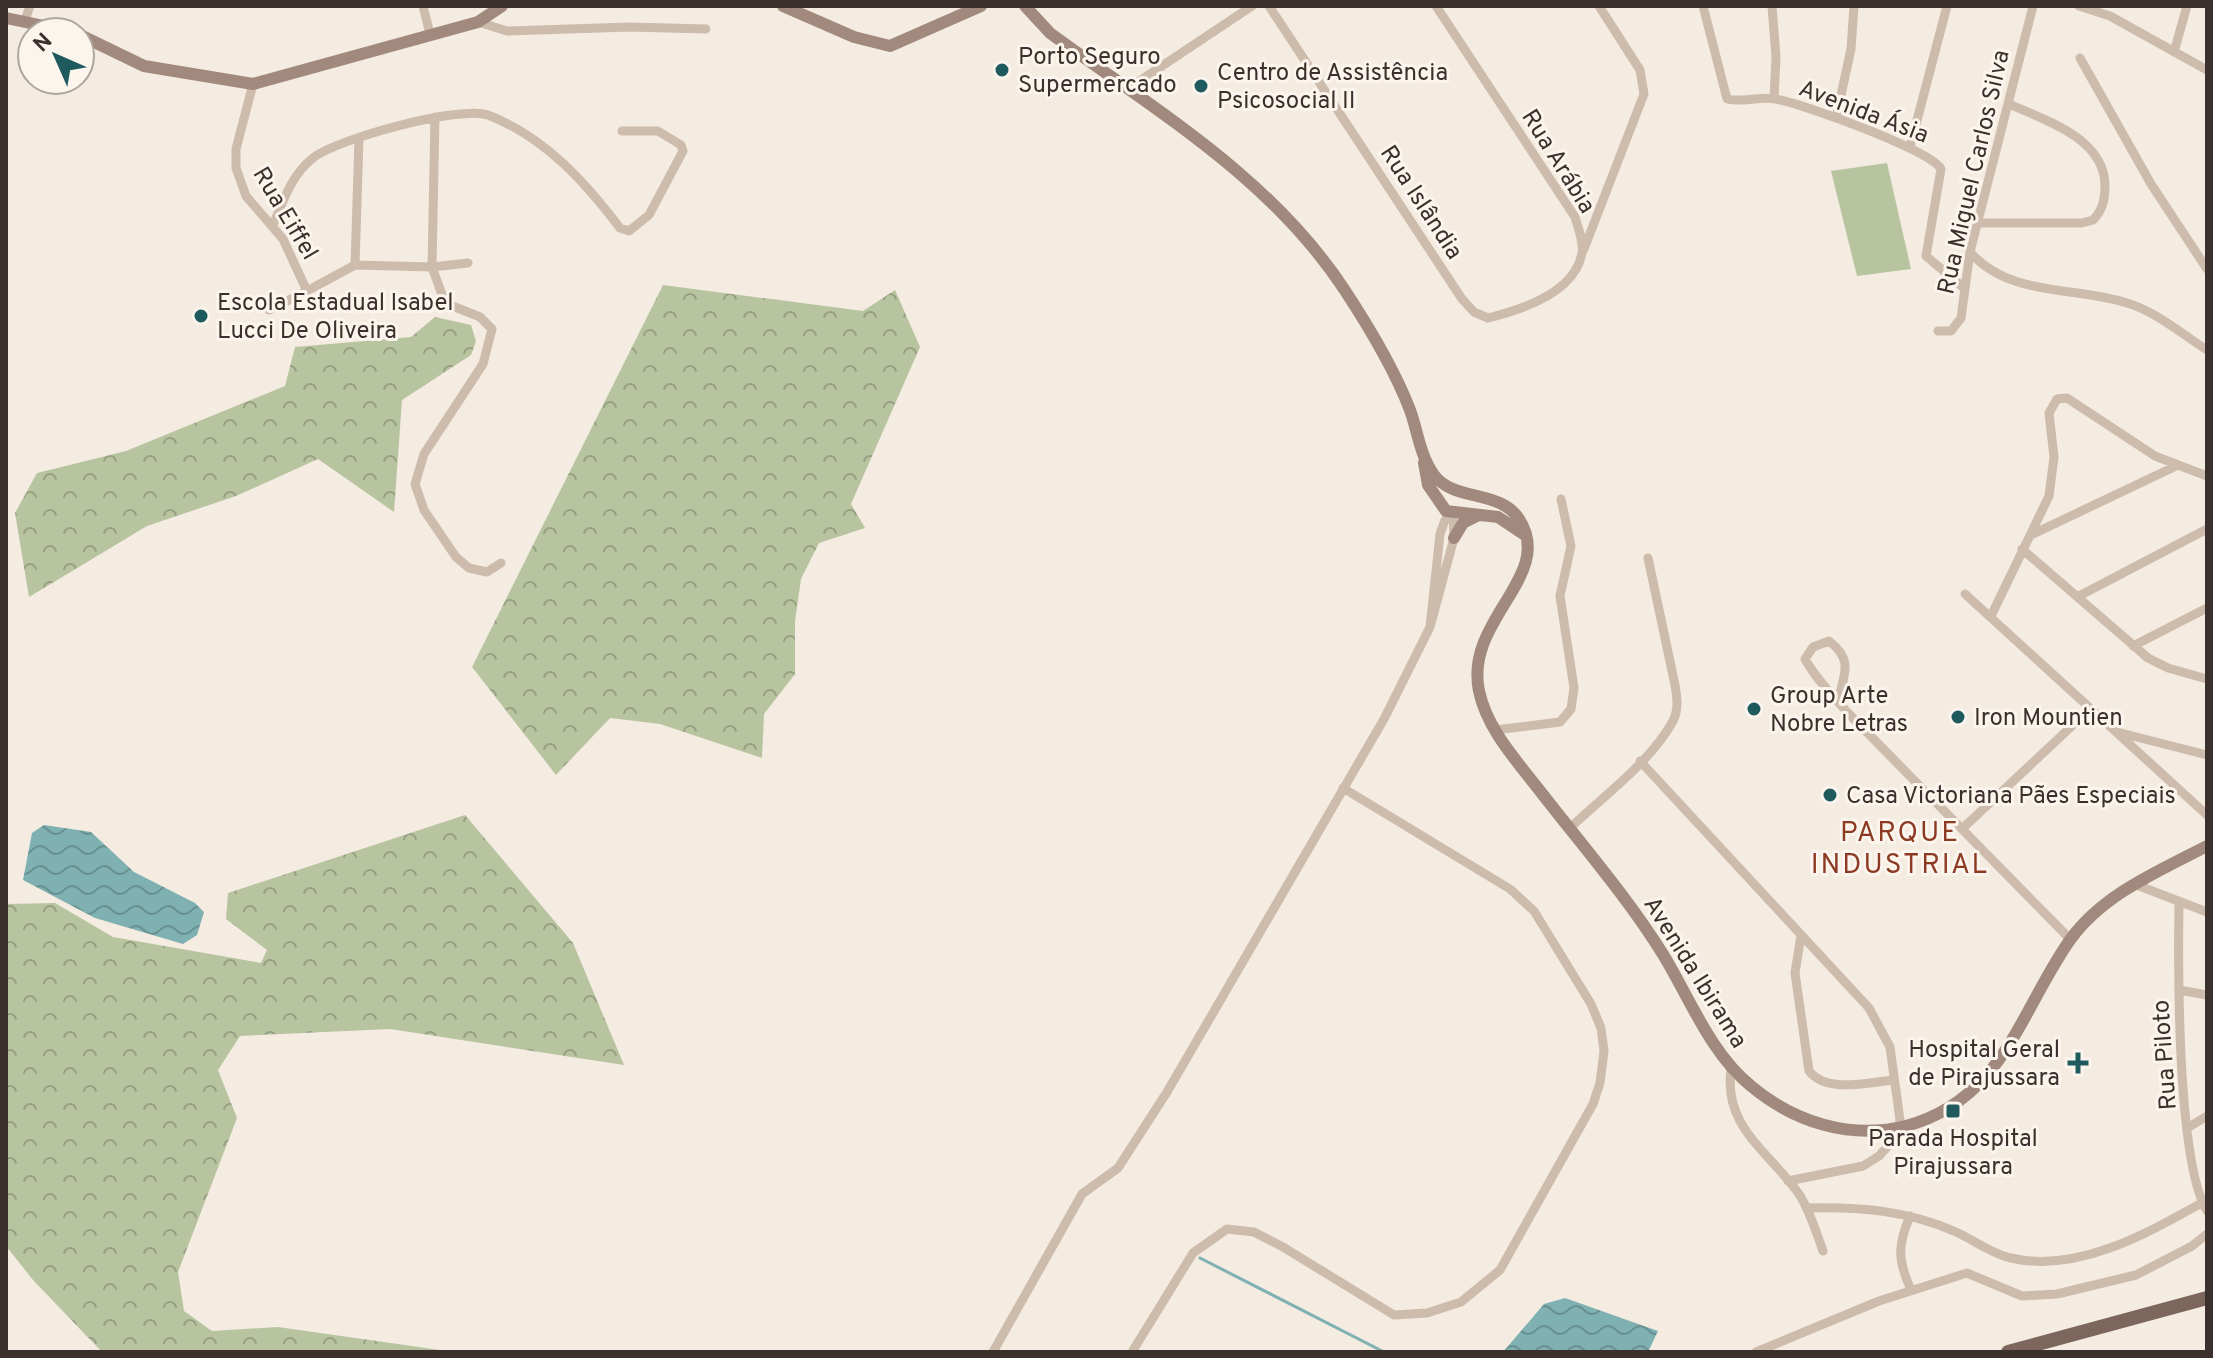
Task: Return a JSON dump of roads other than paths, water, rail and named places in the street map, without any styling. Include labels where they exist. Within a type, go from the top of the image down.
[{"type":"main road","points":[[96,43],[144,66],[253,84],[478,22],[502,6]]},
{"type":"main road","points":[[783,6],[814,12],[854,37],[890,46],[981,6]]},
{"type":"main road","points":[[1025,6],[1050,33],[1230,162],[1269,197],[1310,242],[1344,289],[1394,374],[1410,411],[1424,457],[1425,476],[1440,506],[1453,514],[1498,517],[1525,535]]},
{"type":"main road","points":[[1424,457],[1441,483],[1453,514]]},
{"type":"main road","points":[[1441,483],[1505,505],[1521,522],[1525,535]]},
{"type":"main road","points":[[1453,514],[1475,495]]},
{"type":"main road","points":[[1454,538],[1463,523],[1478,516]]},
{"type":"main road","name":"Avenida Ibirama","points":[[1525,535],[1527,565],[1489,625],[1480,649],[1479,690],[1495,730],[1660,949],[1731,1069],[1775,1104],[1806,1120],[1855,1130],[1900,1128],[1939,1113],[1987,1077],[2006,1054],[2070,939],[2107,902],[2134,884],[2207,846]]},
{"type":"main road","points":[[2008,1352],[2207,1298]]},
{"type":"street","points":[[423,6],[430,34]]},
{"type":"street","points":[[1129,88],[1252,6]]},
{"type":"street","name":"Rua Islândia","points":[[1269,6],[1462,299]]},
{"type":"street","name":"Rua Arábia","points":[[1436,6],[1575,217],[1582,252],[1564,282],[1534,303],[1488,318],[1474,312],[1462,299]]},
{"type":"street","points":[[1582,252],[1644,94],[1640,70],[1599,6]]},
{"type":"street","name":"Avenida Ásia","points":[[1703,6],[1725,97],[1730,101],[1774,99],[1836,118],[1910,147],[1937,162],[1941,169],[1926,256],[1964,288]]},
{"type":"street","points":[[1772,6],[1776,57],[1774,99]]},
{"type":"street","points":[[1836,118],[1851,49],[1854,6]]},
{"type":"street","points":[[1910,147],[1947,6]]},
{"type":"street","name":"Rua Miguel Carlos Silva","points":[[1938,331],[1951,331],[1957,326],[1970,252],[2033,6]]},
{"type":"street","points":[[2079,6],[2111,11],[2207,70]]},
{"type":"street","points":[[2174,52],[2187,6]]},
{"type":"street","points":[[478,22],[507,31],[706,29]]},
{"type":"street","points":[[2080,58],[2151,184],[2207,269]]},
{"type":"street","name":"Rua Eiffel","points":[[253,84],[236,149],[236,168],[246,196],[273,225],[290,251],[307,291],[355,265],[432,267],[468,263]]},
{"type":"street","points":[[1978,223],[2082,223],[2093,220],[2103,204],[2105,175],[2092,151],[2068,131],[2009,104]]},
{"type":"street","points":[[273,225],[287,193],[312,158],[359,139],[435,117],[476,112],[506,125],[568,166],[587,183],[620,228],[629,231],[638,227],[649,215],[683,151],[681,145],[658,131],[622,131]]},
{"type":"street","points":[[435,117],[432,267],[445,303],[480,317],[492,329],[483,364],[424,454],[415,484],[424,510],[456,557],[477,571],[487,572],[501,563]]},
{"type":"street","points":[[355,265],[359,139]]},
{"type":"street","points":[[1970,252],[1987,269],[2009,281],[2135,306],[2207,350]]},
{"type":"street","points":[[269,310],[307,291]]},
{"type":"street","points":[[1991,616],[2049,496],[2054,457],[2049,413],[2057,399],[2067,398],[2176,466],[2207,476]]},
{"type":"street","points":[[2030,535],[2176,466]]},
{"type":"street","points":[[1495,730],[1560,722],[1574,700],[1560,596],[1571,546],[1561,499]]},
{"type":"street","points":[[993,1352],[1082,1194],[1118,1168],[1167,1092],[1343,788],[1430,627],[1454,538],[1453,514]]},
{"type":"street","points":[[1430,627],[1440,534],[1445,520],[1453,514]]},
{"type":"street","points":[[2079,596],[2207,529]]},
{"type":"street","points":[[2022,549],[2133,646],[2168,668],[2207,679]]},
{"type":"street","points":[[1569,829],[1640,761],[1674,719],[1678,704],[1648,558]]},
{"type":"street","points":[[1965,594],[2207,815]]},
{"type":"street","points":[[2133,646],[2207,608]]},
{"type":"street","points":[[1838,702],[1845,660],[1843,652],[1829,641],[1813,647],[1805,659],[1838,702],[2070,939]]},
{"type":"street","points":[[1963,828],[2090,709]]},
{"type":"street","points":[[2117,732],[2207,755]]},
{"type":"street","points":[[1640,761],[1880,1024],[1890,1047],[1900,1128],[1893,1142],[1863,1166],[1788,1181]]},
{"type":"street","points":[[1132,1352],[1193,1253],[1227,1229],[1254,1232],[1394,1315],[1427,1313],[1461,1302],[1500,1270],[1593,1104],[1600,1083],[1604,1051],[1601,1028],[1591,1004],[1534,911],[1510,889],[1343,788]]},
{"type":"street","points":[[2134,884],[2179,904],[2207,912]]},
{"type":"street","name":"Rua Piloto","points":[[2179,904],[2179,990],[2189,1127],[2205,1205]]},
{"type":"street","points":[[1801,935],[1795,973],[1805,1062],[1809,1071],[1821,1082],[1832,1084],[1894,1080]]},
{"type":"street","points":[[2179,990],[2207,995]]},
{"type":"street","points":[[1731,1069],[1730,1091],[1739,1124],[1807,1208],[1823,1251]]},
{"type":"street","points":[[2189,1127],[2207,1116]]},
{"type":"street","points":[[1807,1208],[1885,1208],[1954,1231],[2008,1258],[2048,1260],[2101,1250],[2140,1236],[2205,1205]]},
{"type":"street","points":[[1910,1216],[1898,1250],[1899,1263],[1911,1290]]},
{"type":"street","points":[[1756,1352],[1911,1290],[1967,1273],[2022,1296],[2057,1294],[2136,1275],[2192,1246],[2207,1234]]},
{"type":"water","points":[[44,825],[91,832],[134,872],[195,903],[204,912],[197,935],[183,944],[95,918],[23,880],[32,833]]},
{"type":"water","points":[[1565,1298],[1658,1331],[1648,1352],[1503,1352],[1544,1304]]},
{"type":"waterway","points":[[1200,1258],[1384,1352]]},
{"type":"place","name":"Porto Seguro Supermercado","points":[[1002,70]]},
{"type":"place","name":"Centro de Assistência Psicosocial II","points":[[1201,86]]},
{"type":"place","name":"Escola Estadual Isabel Lucci De Oliveira","points":[[201,316]]},
{"type":"place","name":"Group Arte Nobre Letras","points":[[1754,709]]},
{"type":"place","name":"Iron Mountien","points":[[1958,717]]},
{"type":"place","name":"Casa Victoriana Pães Especiais","points":[[1830,795]]},
{"type":"place","name":"Hospital Geral de Pirajussara","points":[[2078,1063]]},
{"type":"place","name":"Parada Hospital Pirajussara","points":[[1953,1111]]},
{"type":"district","name":"PARQUE INDUSTRIAL","points":[[1900,847]]}]
